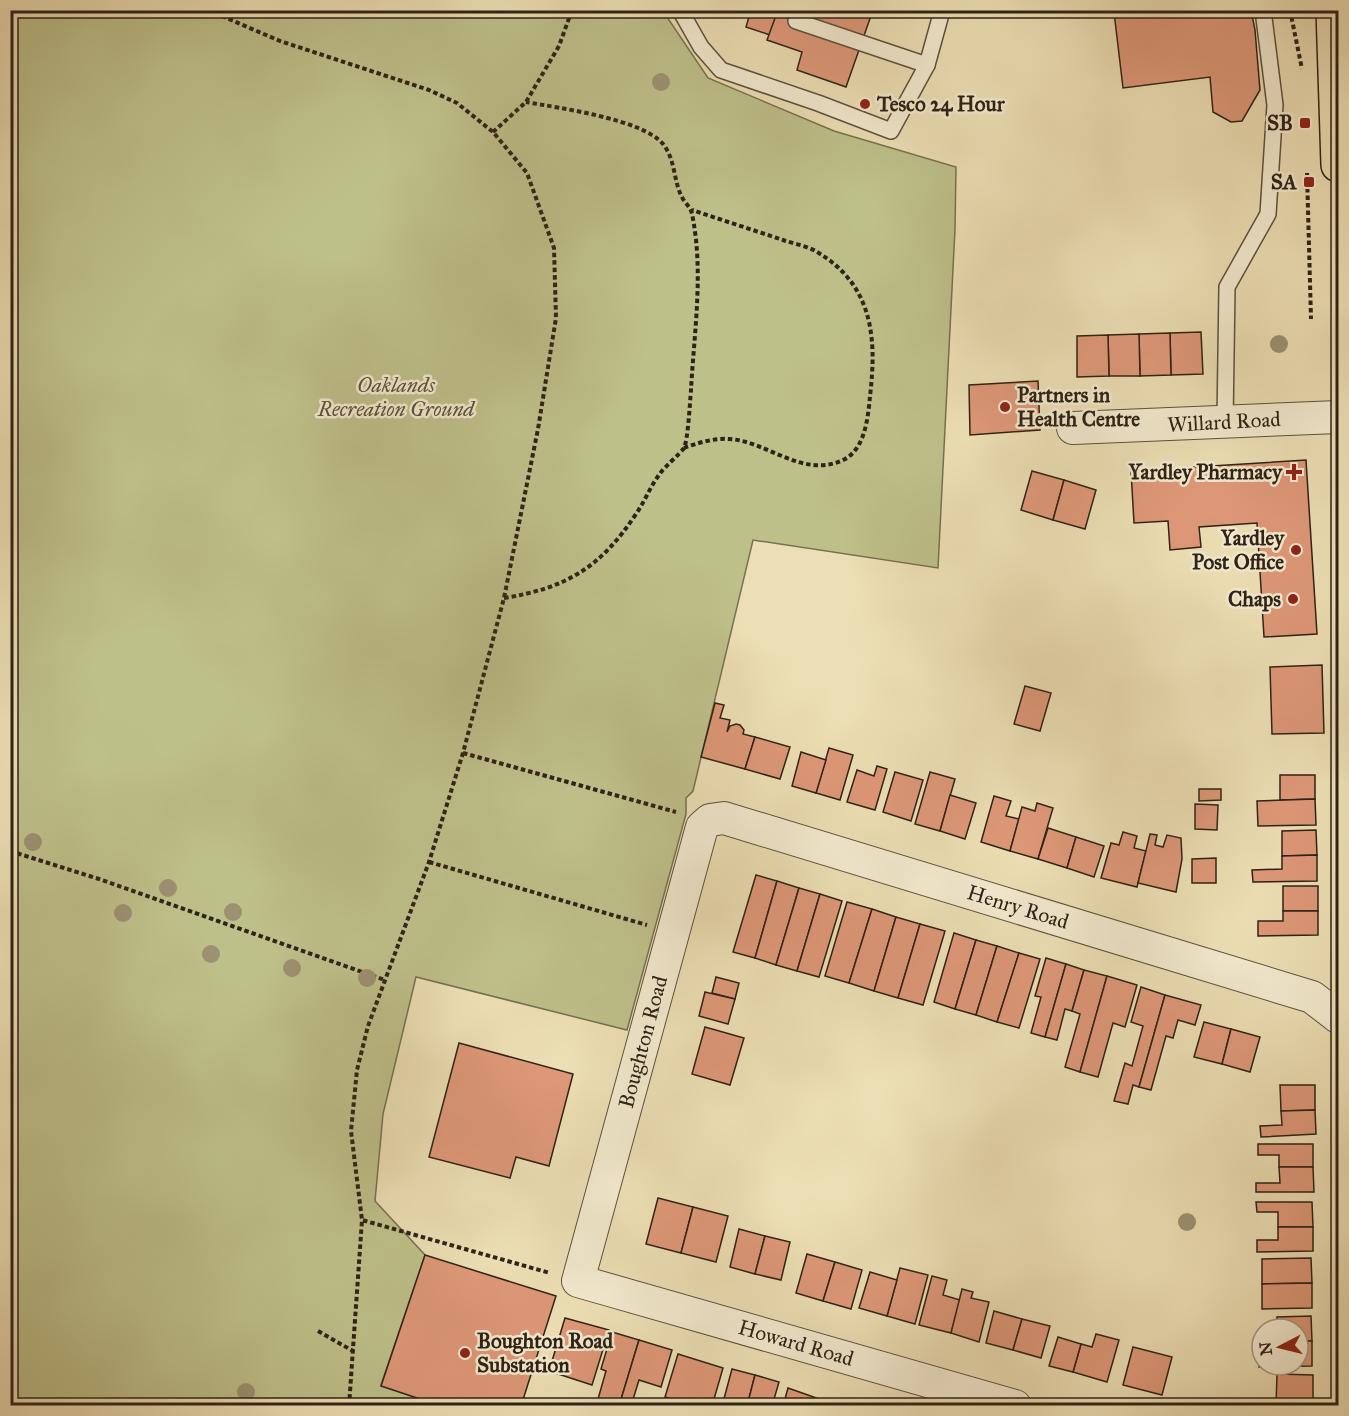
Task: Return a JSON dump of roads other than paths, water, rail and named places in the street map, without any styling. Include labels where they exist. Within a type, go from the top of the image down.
[{"type":"highway","points":[[1333,10],[1338,165]]},
{"type":"street","name":"Willard Road","points":[[1073,428],[1338,417]]},
{"type":"street","name":"Boughton Road","points":[[578,1281],[702,827],[717,819]]},
{"type":"street","name":"Henry Road","points":[[717,819],[1325,991],[1338,1017]]},
{"type":"street","name":"Howard Road","points":[[578,1281],[1015,1406]]},
{"type":"lane","points":[[680,10],[701,47],[721,70],[891,130],[927,65],[940,18],[940,10]]},
{"type":"lane","points":[[799,10],[796,21],[927,65]]},
{"type":"lane","points":[[1225,422],[1227,288],[1268,214],[1275,105],[1263,10]]},
{"type":"place","name":"Tesco 24 Hour","points":[[865,104]]},
{"type":"place","name":"SB","points":[[1305,123]]},
{"type":"place","name":"SA","points":[[1309,182]]},
{"type":"place","name":"Partners in Health Centre","points":[[1005,407]]},
{"type":"place","name":"Yardley Pharmacy","points":[[1294,472]]},
{"type":"place","name":"Yardley Post Office","points":[[1296,550]]},
{"type":"place","name":"Chaps","points":[[1293,599]]},
{"type":"place","name":"Boughton Road Substation","points":[[465,1353]]},
{"type":"park label","name":"Oaklands Recreation Ground","points":[[396,397]]}]
